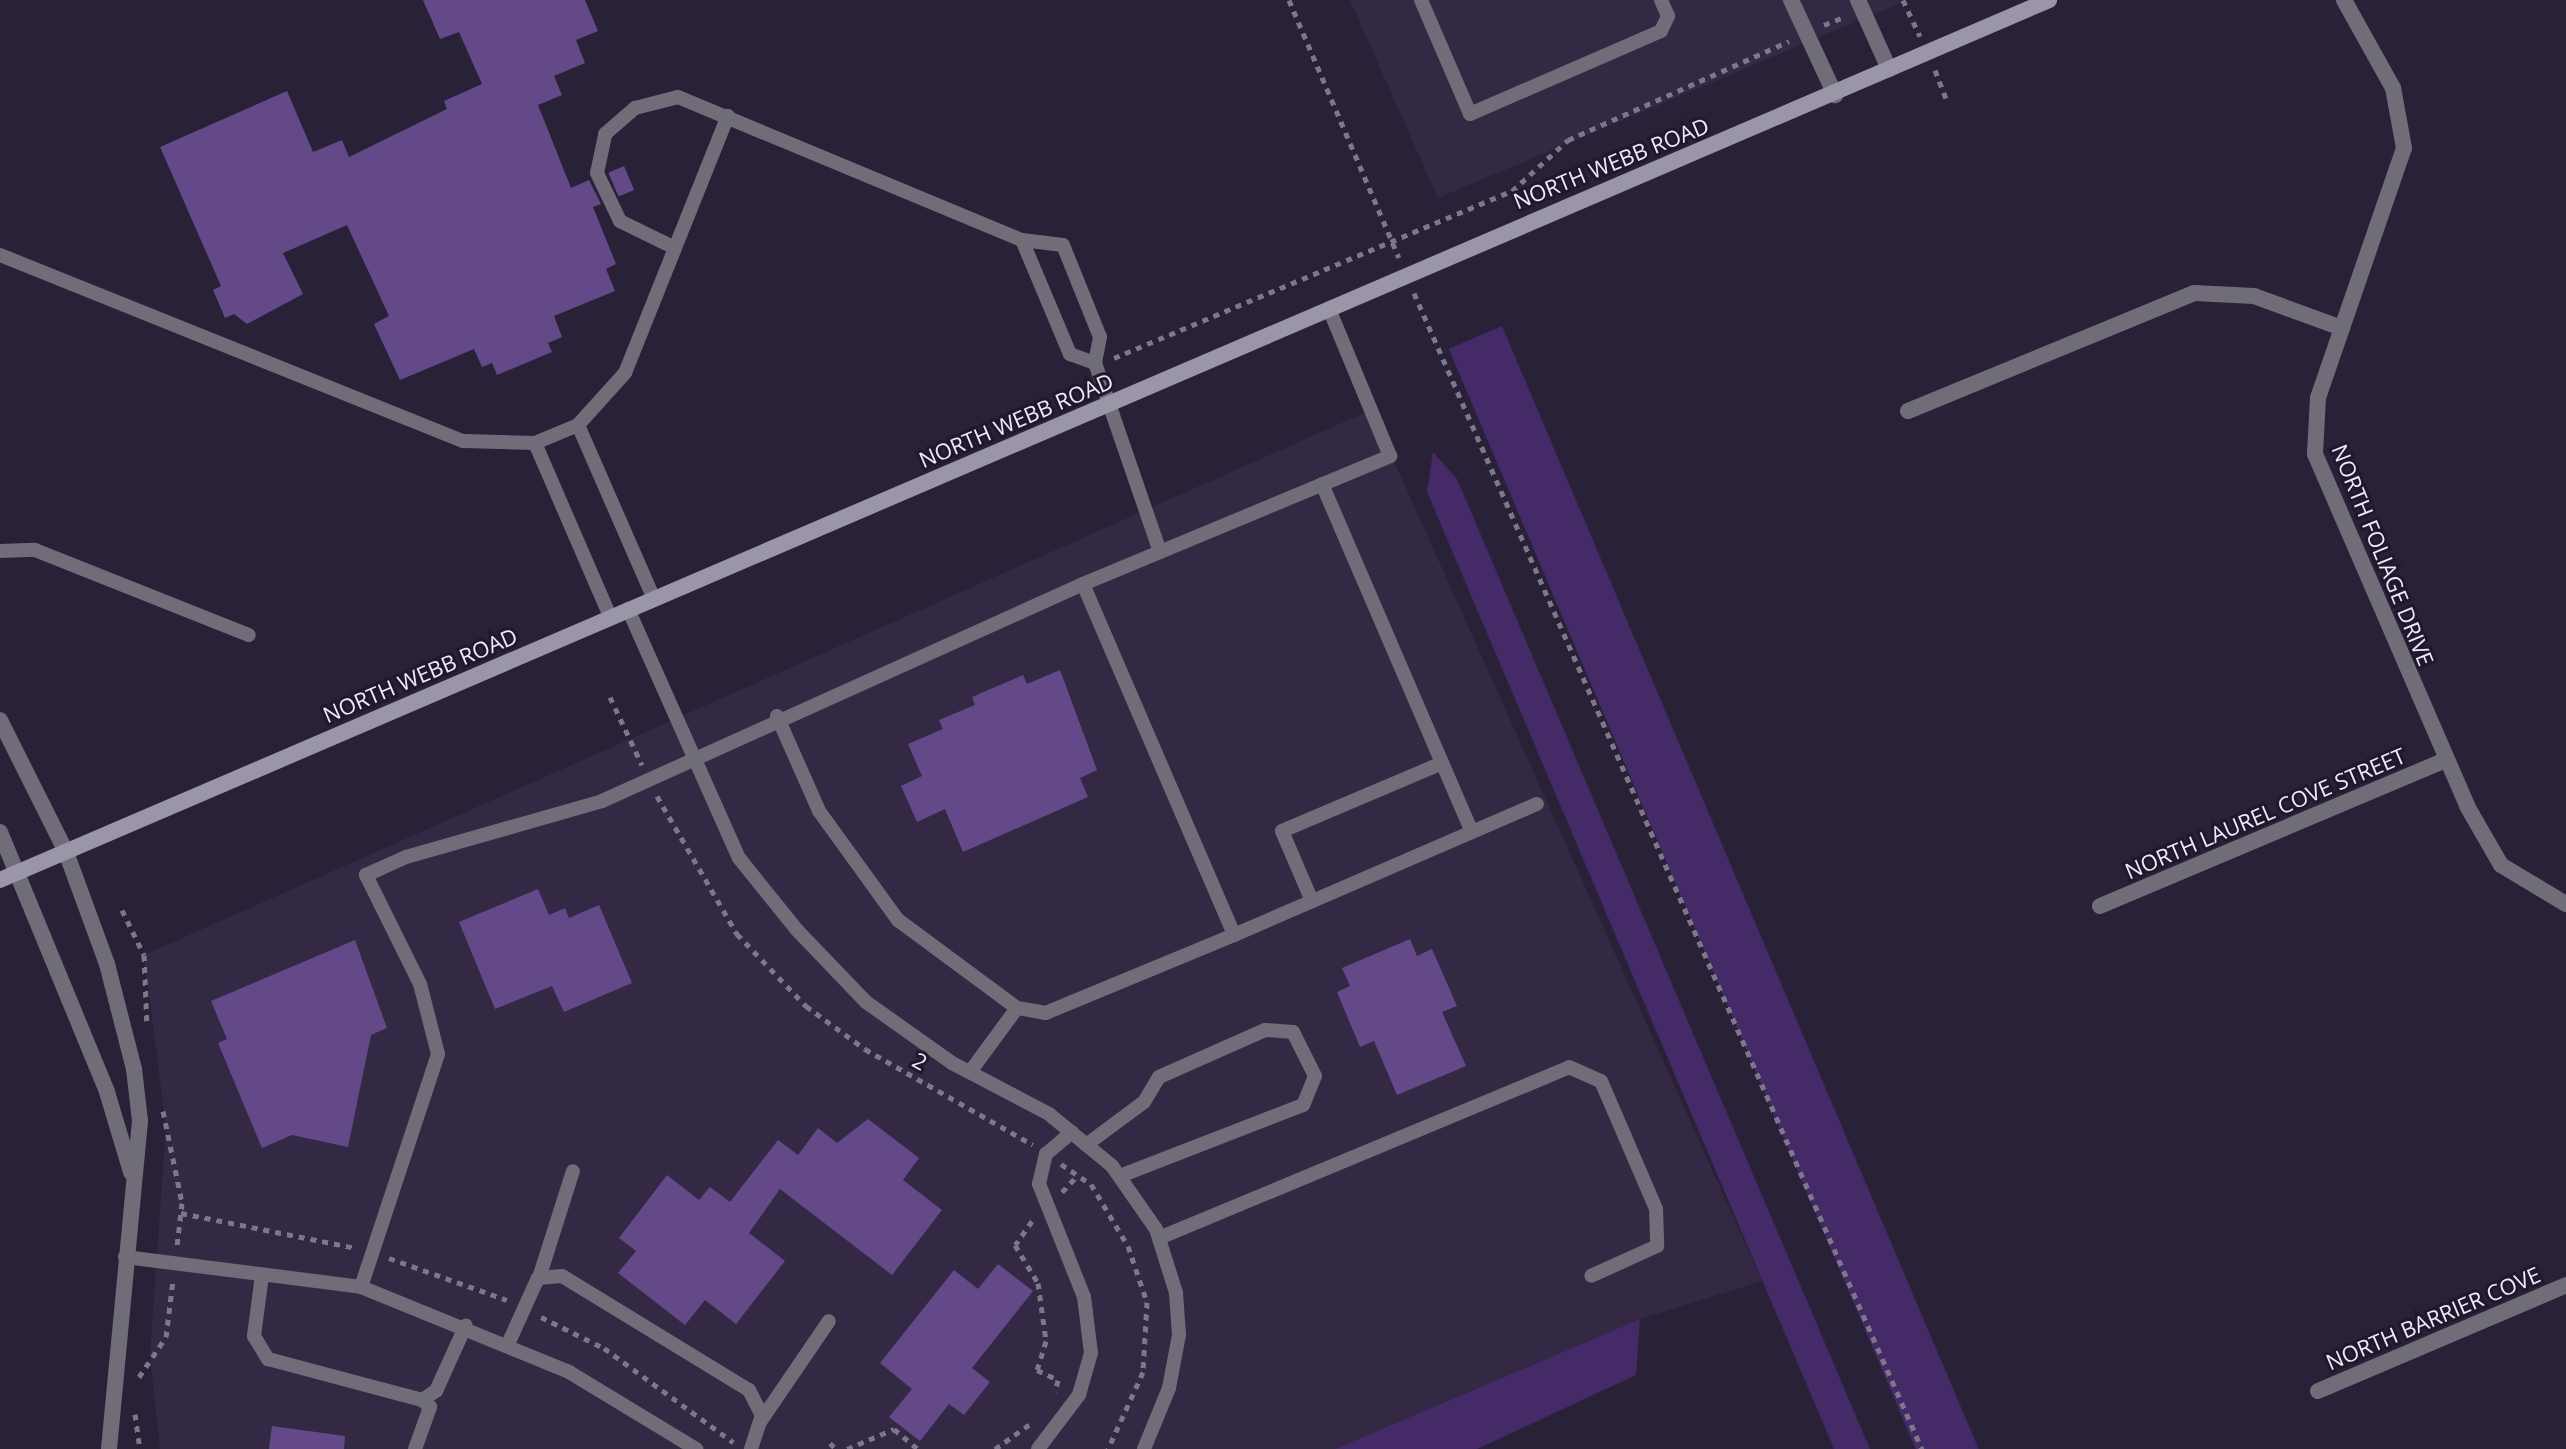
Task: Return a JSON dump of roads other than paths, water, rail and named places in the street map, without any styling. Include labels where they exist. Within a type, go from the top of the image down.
[{"type":"main road","name":"NORTH WEBB ROAD","points":[[0,880],[610,616],[1835,95],[2049,0]]},
{"type":"street","points":[[1791,0],[1835,95]]},
{"type":"street","name":"NORTH FOLIAGE DRIVE","points":[[2344,0],[2393,88],[2404,148],[2318,398],[2315,454],[2446,760],[2501,865],[2566,904]]},
{"type":"street","points":[[1860,4],[1889,69]]},
{"type":"street","points":[[1908,411],[2194,293],[2254,296],[2342,328]]},
{"type":"street","points":[[0,720],[66,852],[107,964],[134,1069],[140,1121],[109,1449]]},
{"type":"street","name":"NORTH LAUREL COVE STREET","points":[[2100,906],[2446,760]]},
{"type":"street","points":[[0,832],[107,1092],[134,1182]]},
{"type":"street","name":"NORTH BARRIER COVE","points":[[2318,1391],[2566,1285]]},
{"type":"lane","points":[[1421,0],[1470,114],[1661,31],[1668,16],[1661,0]]},
{"type":"lane","points":[[675,248],[620,221],[597,173],[605,134],[635,108],[678,97],[1022,240],[1063,245],[1100,337],[1096,366],[1111,402],[1121,454],[1160,552]]},
{"type":"lane","points":[[0,255],[463,441],[535,443],[578,425],[625,373],[728,116]]},
{"type":"lane","points":[[1022,240],[1070,354],[1096,366]]},
{"type":"lane","points":[[361,1287],[438,1054],[420,984],[366,875],[406,857],[602,801],[777,716],[1390,456],[1329,309]]},
{"type":"lane","points":[[578,425],[654,599]]},
{"type":"lane","points":[[535,443],[610,616]]},
{"type":"lane","points":[[1322,484],[1472,832]]},
{"type":"lane","points":[[0,551],[35,550],[249,635]]},
{"type":"lane","points":[[1083,584],[1234,935]]},
{"type":"lane","points":[[628,609],[739,858],[796,929],[866,1002],[970,1072],[1072,1132],[1120,1176],[1159,1238],[1176,1293],[1179,1335],[1169,1388],[1144,1449]]},
{"type":"lane","points":[[777,716],[819,811],[898,920],[1017,1008],[1046,1013],[1537,804]]},
{"type":"lane","points":[[1312,901],[1282,831],[1442,763]]},
{"type":"lane","points":[[970,1072],[1017,1008]]},
{"type":"lane","points":[[1086,1145],[1144,1102],[1159,1077],[1265,1030],[1293,1032],[1315,1076],[1303,1105],[1120,1176]]},
{"type":"lane","points":[[1159,1238],[1569,1067],[1601,1081],[1656,1209],[1657,1246],[1591,1276]]},
{"type":"lane","points":[[1038,1449],[1079,1395],[1091,1353],[1084,1297],[1047,1207],[1038,1171],[1046,1154],[1072,1132]]},
{"type":"lane","points":[[508,1344],[538,1278],[573,1171]]},
{"type":"lane","points":[[125,1257],[361,1287],[466,1325],[508,1344],[696,1449]]},
{"type":"lane","points":[[262,1275],[254,1336],[268,1359],[422,1400],[430,1407],[415,1449]]},
{"type":"lane","points":[[538,1278],[562,1276],[749,1390],[760,1404],[760,1422]]},
{"type":"lane","points":[[751,1449],[760,1422],[829,1321]]},
{"type":"lane","points":[[422,1400],[436,1391],[466,1325]]}]
